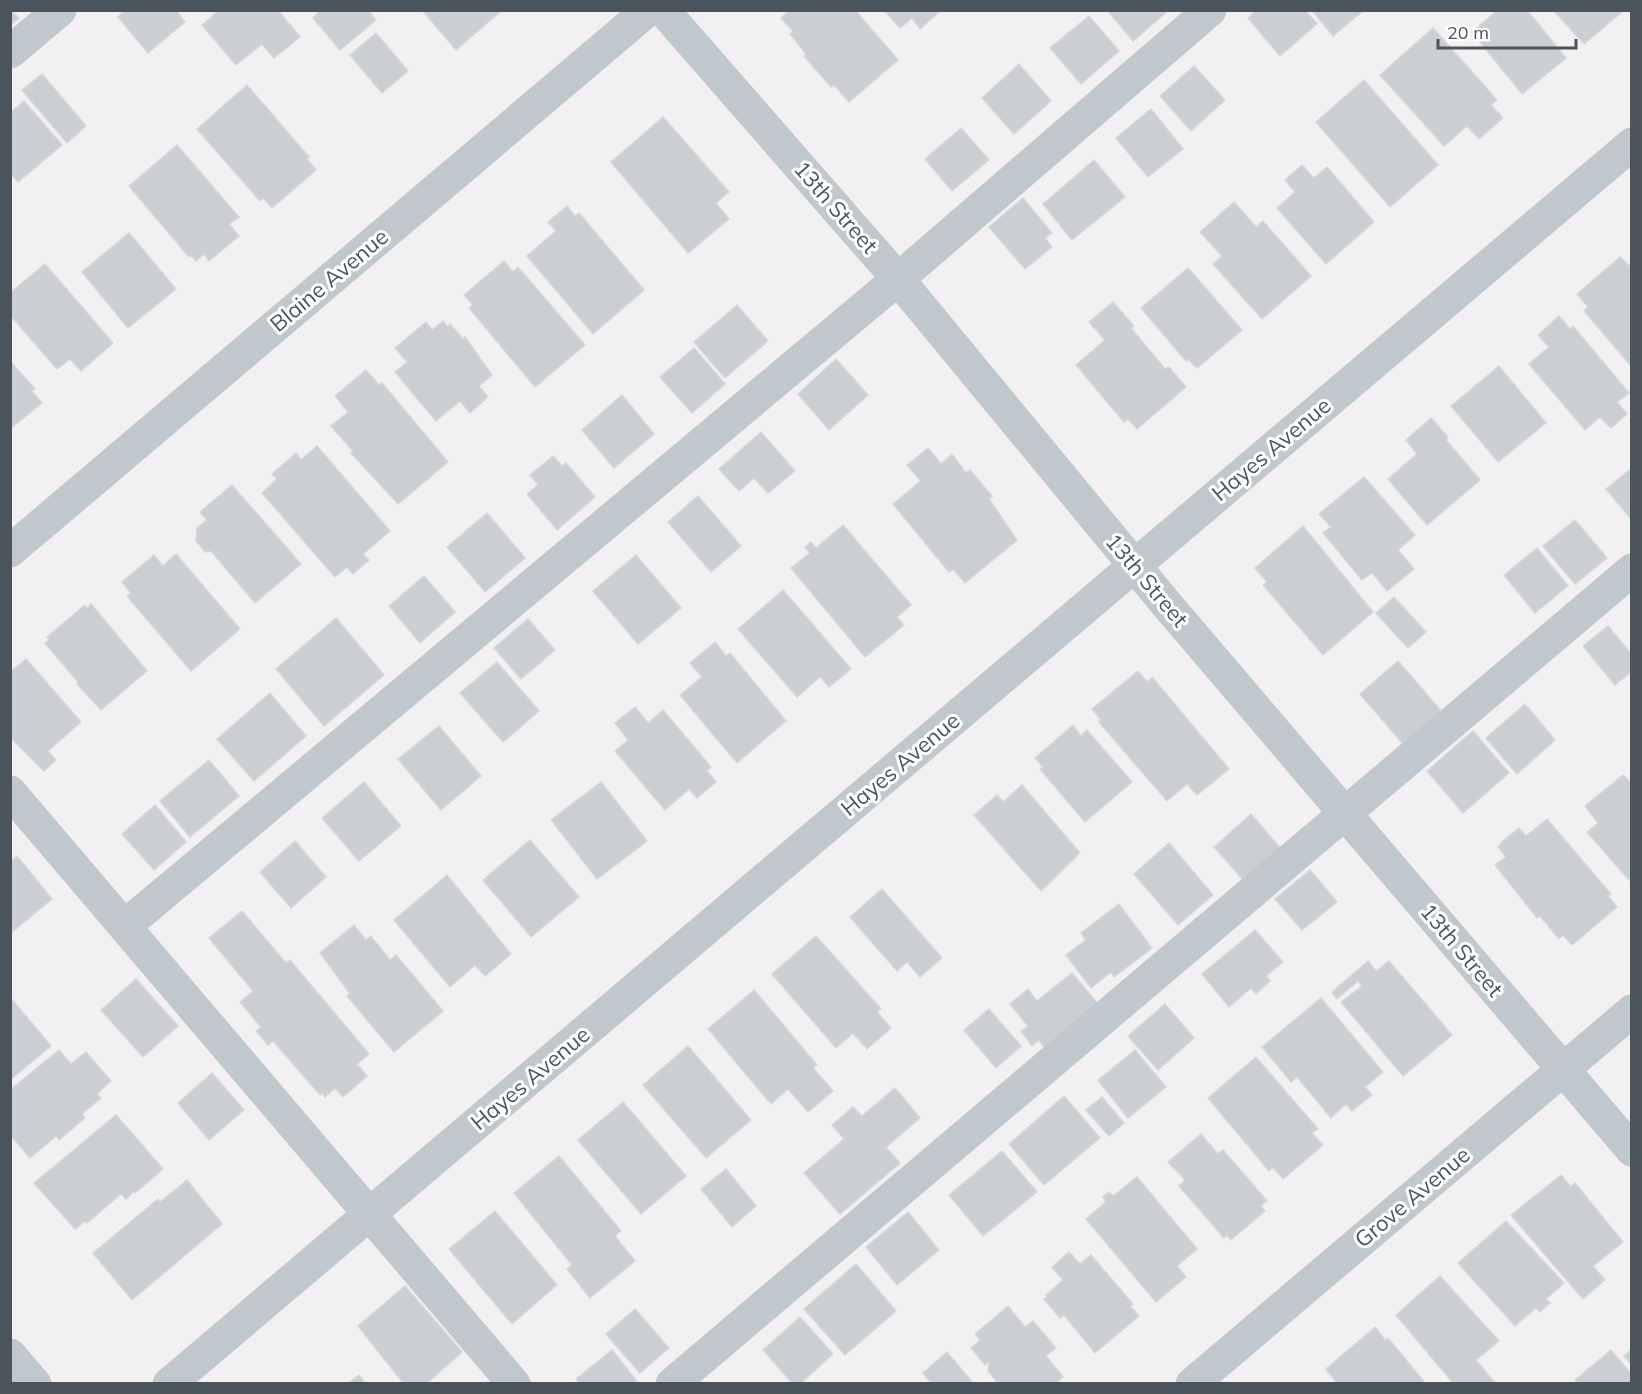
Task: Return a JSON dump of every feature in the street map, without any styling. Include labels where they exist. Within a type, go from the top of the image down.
[{"type":"street","points":[[10,52],[60,10]]},
{"type":"street","name":"Blaine Avenue","points":[[10,551],[648,10]]},
{"type":"street","name":"13th Street","points":[[663,10],[898,279],[1134,565],[1632,1150]]},
{"type":"street","points":[[126,925],[898,279],[1210,10]]},
{"type":"street","name":"Hayes Avenue","points":[[169,1383],[1632,144]]},
{"type":"street","points":[[672,1383],[1632,570]]},
{"type":"street","points":[[10,792],[126,925],[514,1383]]},
{"type":"street","name":"Grove Avenue","points":[[1192,1383],[1632,1011]]},
{"type":"street","points":[[10,1355],[35,1383]]},
{"type":"building","points":[[10,10],[19,18],[10,25]]},
{"type":"building","points":[[125,10],[176,10],[185,22],[148,53],[118,17]]},
{"type":"building","points":[[213,10],[278,10],[300,37],[274,58],[262,44],[236,65],[202,25],[216,13]]},
{"type":"building","points":[[321,10],[368,10],[376,20],[340,50],[313,18]]},
{"type":"building","points":[[422,10],[502,10],[456,50]]},
{"type":"building","points":[[790,10],[855,10],[898,60],[849,102],[834,85],[831,87],[804,56],[806,54],[790,34],[793,31],[781,18]]},
{"type":"building","points":[[884,10],[941,10],[920,29],[912,18],[900,28]]},
{"type":"building","points":[[1107,10],[1169,10],[1133,41]]},
{"type":"building","points":[[1257,10],[1305,10],[1317,24],[1280,56],[1248,18]]},
{"type":"building","points":[[1312,10],[1364,10],[1333,36]]},
{"type":"building","points":[[1498,10],[1527,10],[1566,58],[1522,94],[1472,32]]},
{"type":"building","points":[[1553,10],[1624,10],[1584,44]]},
{"type":"building","points":[[1089,16],[1119,51],[1081,84],[1050,48]]},
{"type":"building","points":[[1433,28],[1497,100],[1491,105],[1503,118],[1479,139],[1467,126],[1444,146],[1380,75]]},
{"type":"building","points":[[376,33],[408,71],[382,93],[350,55]]},
{"type":"building","points":[[1019,64],[1051,101],[1014,134],[982,98]]},
{"type":"building","points":[[1194,66],[1225,100],[1191,131],[1160,96]]},
{"type":"building","points":[[42,74],[86,126],[67,143],[22,90]]},
{"type":"building","points":[[1364,80],[1438,165],[1390,207],[1316,122]]},
{"type":"building","points":[[247,85],[309,157],[307,159],[316,170],[272,208],[263,198],[260,201],[197,129]]},
{"type":"building","points":[[24,101],[62,145],[18,182],[10,174],[10,113]]},
{"type":"building","points":[[1151,109],[1183,149],[1148,177],[1116,138]]},
{"type":"building","points":[[663,117],[729,192],[716,203],[729,219],[688,253],[611,162]]},
{"type":"building","points":[[961,128],[989,160],[952,191],[925,159]]},
{"type":"building","points":[[177,145],[239,217],[229,224],[239,236],[209,261],[204,254],[196,261],[191,255],[189,257],[129,186]]},
{"type":"building","points":[[1094,160],[1125,197],[1072,240],[1043,204]]},
{"type":"building","points":[[1302,165],[1314,178],[1327,167],[1374,222],[1326,264],[1277,208],[1295,192],[1285,180]]},
{"type":"building","points":[[1023,198],[1052,233],[1045,238],[1052,247],[1025,269],[989,227]]},
{"type":"building","points":[[1234,202],[1256,227],[1263,221],[1311,276],[1262,319],[1213,264],[1222,256],[1200,232]]},
{"type":"building","points":[[567,206],[575,216],[579,213],[644,290],[593,334],[527,256],[556,231],[548,222]]},
{"type":"building","points":[[129,233],[176,289],[128,328],[82,272]]},
{"type":"building","points":[[1620,257],[1632,268],[1632,367],[1584,311],[1588,307],[1577,294]]},
{"type":"building","points":[[504,261],[513,272],[518,267],[585,345],[535,387],[469,308],[473,305],[464,295]]},
{"type":"building","points":[[45,264],[113,343],[81,371],[70,359],[57,369],[10,315],[10,293]]},
{"type":"building","points":[[1188,268],[1242,330],[1197,368],[1188,359],[1186,361],[1141,308]]},
{"type":"building","points":[[1113,302],[1134,326],[1131,328],[1165,369],[1169,367],[1186,387],[1137,429],[1128,419],[1124,422],[1076,365],[1105,340],[1089,322]]},
{"type":"building","points":[[737,305],[768,341],[725,378],[694,342]]},
{"type":"building","points":[[1559,316],[1570,329],[1573,326],[1629,393],[1617,402],[1627,414],[1611,428],[1600,417],[1585,430],[1529,364],[1549,347],[1538,335]]},
{"type":"building","points":[[443,321],[448,327],[450,324],[463,339],[465,337],[492,375],[479,386],[488,397],[470,413],[460,401],[436,421],[395,372],[407,362],[395,348],[426,322],[432,330]]},
{"type":"building","points":[[694,348],[725,384],[692,413],[660,377]]},
{"type":"building","points":[[836,359],[868,395],[829,430],[798,394]]},
{"type":"building","points":[[10,361],[35,389],[32,391],[42,403],[10,429]]},
{"type":"building","points":[[1499,366],[1546,423],[1498,462],[1451,406]]},
{"type":"building","points":[[366,370],[379,385],[382,383],[448,462],[398,504],[351,453],[353,451],[331,426],[348,412],[335,396]]},
{"type":"building","points":[[622,395],[654,434],[614,468],[582,430]]},
{"type":"building","points":[[1431,418],[1448,437],[1446,440],[1480,480],[1427,525],[1388,479],[1417,454],[1406,440]]},
{"type":"building","points":[[761,432],[795,471],[768,493],[754,478],[739,491],[719,469]]},
{"type":"building","points":[[317,446],[390,531],[363,554],[369,560],[353,574],[347,567],[335,577],[262,493],[277,479],[272,474],[296,453],[301,460]]},
{"type":"building","points":[[928,448],[941,464],[952,454],[966,473],[970,470],[992,496],[989,499],[1017,540],[965,583],[953,569],[949,572],[893,504],[921,481],[907,465]]},
{"type":"building","points":[[553,456],[562,466],[566,463],[595,497],[557,530],[527,494],[538,485],[530,475]]},
{"type":"building","points":[[1632,468],[1632,520],[1606,489]]},
{"type":"building","points":[[1364,477],[1415,535],[1398,550],[1414,569],[1387,591],[1372,573],[1362,580],[1323,533],[1331,527],[1319,514]]},
{"type":"building","points":[[232,485],[301,564],[255,603],[211,551],[205,552],[196,541],[197,528],[207,520],[200,512]]},
{"type":"building","points":[[698,496],[741,546],[711,572],[668,522]]},
{"type":"building","points":[[487,513],[525,558],[485,592],[447,547]]},
{"type":"building","points":[[1575,520],[1607,558],[1575,584],[1543,546]]},
{"type":"building","points":[[843,525],[911,605],[897,617],[904,625],[865,657],[791,568],[810,553],[805,547],[811,542],[816,548]]},
{"type":"building","points":[[1303,526],[1373,612],[1323,655],[1263,585],[1267,582],[1255,568]]},
{"type":"building","points":[[1537,548],[1568,586],[1535,613],[1504,575]]},
{"type":"building","points":[[176,554],[240,629],[191,671],[127,596],[131,593],[122,582],[154,555],[163,566]]},
{"type":"building","points":[[636,555],[681,608],[638,644],[593,591]]},
{"type":"building","points":[[424,576],[455,612],[420,643],[389,606]]},
{"type":"building","points":[[783,590],[851,669],[829,687],[820,677],[797,697],[738,629]]},
{"type":"building","points":[[1394,597],[1426,632],[1408,648],[1376,613]]},
{"type":"building","points":[[91,604],[147,671],[101,710],[45,643],[49,639],[47,637],[85,605],[87,608]]},
{"type":"building","points":[[336,618],[384,675],[324,726],[276,669]]},
{"type":"building","points":[[528,619],[555,650],[521,679],[494,648]]},
{"type":"building","points":[[1608,626],[1632,655],[1632,671],[1615,685],[1583,646]]},
{"type":"building","points":[[715,642],[726,656],[730,653],[786,721],[737,763],[680,695],[702,677],[690,663]]},
{"type":"building","points":[[26,659],[81,722],[48,751],[56,760],[44,771],[10,737],[10,672]]},
{"type":"building","points":[[1398,661],[1442,712],[1404,745],[1360,694]]},
{"type":"building","points":[[497,662],[539,711],[503,742],[460,693]]},
{"type":"building","points":[[1138,671],[1147,682],[1152,677],[1229,769],[1197,795],[1187,784],[1167,801],[1099,722],[1101,720],[1092,709]]},
{"type":"building","points":[[270,693],[306,736],[254,781],[217,739]]},
{"type":"building","points":[[1525,704],[1555,740],[1517,774],[1486,738]]},
{"type":"building","points":[[635,707],[648,723],[663,710],[711,767],[707,771],[716,782],[697,798],[689,789],[665,810],[615,751],[628,740],[615,723]]},
{"type":"building","points":[[1073,725],[1081,736],[1087,730],[1132,782],[1085,822],[1040,769],[1043,767],[1035,758]]},
{"type":"building","points":[[439,726],[481,776],[441,810],[398,759]]},
{"type":"building","points":[[1473,731],[1509,773],[1463,813],[1427,771]]},
{"type":"building","points":[[209,760],[239,796],[190,837],[160,801]]},
{"type":"building","points":[[1623,775],[1632,784],[1632,878],[1629,880],[1587,832],[1598,823],[1585,806]]},
{"type":"building","points":[[364,782],[401,826],[359,861],[322,818]]},
{"type":"building","points":[[601,782],[647,841],[597,879],[551,820]]},
{"type":"building","points":[[1022,785],[1080,853],[1041,891],[974,815],[997,795],[1003,802]]},
{"type":"building","points":[[155,805],[186,842],[154,870],[122,834]]},
{"type":"building","points":[[1251,814],[1283,851],[1246,883],[1214,847]]},
{"type":"building","points":[[1547,819],[1611,894],[1608,896],[1617,907],[1572,945],[1563,935],[1559,939],[1540,916],[1537,918],[1495,865],[1506,857],[1498,847],[1503,841],[1519,828],[1526,836]]},
{"type":"building","points":[[530,840],[579,897],[531,937],[483,880]]},
{"type":"building","points":[[295,841],[326,877],[291,908],[260,872]]},
{"type":"building","points":[[1169,843],[1213,895],[1178,925],[1134,874]]},
{"type":"building","points":[[17,856],[52,899],[12,932],[10,862]]},
{"type":"building","points":[[1310,870],[1337,902],[1302,930],[1275,899]]},
{"type":"building","points":[[447,875],[511,954],[485,976],[475,965],[450,987],[394,920]]},
{"type":"building","points":[[882,889],[942,958],[920,977],[907,962],[897,971],[850,917]]},
{"type":"building","points":[[1119,904],[1152,948],[1114,977],[1111,972],[1091,988],[1066,955],[1086,940],[1081,933]]},
{"type":"building","points":[[242,911],[286,963],[290,960],[369,1054],[357,1064],[367,1076],[343,1097],[335,1088],[325,1097],[322,1093],[320,1095],[273,1041],[268,1045],[256,1031],[261,1027],[240,1002],[253,991],[209,938]]},
{"type":"building","points":[[354,925],[366,940],[371,936],[390,960],[396,955],[443,1011],[394,1052],[347,996],[350,994],[320,953]]},
{"type":"building","points":[[1255,930],[1283,962],[1266,976],[1270,981],[1256,994],[1251,988],[1229,1007],[1202,974]]},
{"type":"building","points":[[816,936],[881,1009],[877,1012],[891,1028],[867,1049],[853,1033],[836,1048],[772,974]]},
{"type":"building","points":[[1368,961],[1376,971],[1389,961],[1452,1035],[1403,1076],[1341,1002],[1362,986],[1358,981],[1337,999],[1332,992]]},
{"type":"building","points":[[1072,973],[1098,1004],[1044,1047],[1039,1040],[1032,1046],[1021,1031],[1028,1026],[1010,1004],[1028,989],[1037,1001]]},
{"type":"building","points":[[136,979],[178,1026],[143,1057],[101,1010]]},
{"type":"building","points":[[754,990],[817,1065],[813,1068],[833,1091],[808,1112],[788,1089],[771,1104],[708,1029]]},
{"type":"building","points":[[10,997],[51,1046],[10,1080]]},
{"type":"building","points":[[1321,998],[1383,1072],[1365,1087],[1372,1095],[1352,1111],[1346,1104],[1331,1118],[1297,1077],[1291,1082],[1262,1047]]},
{"type":"building","points":[[1165,1004],[1194,1038],[1158,1070],[1128,1036]]},
{"type":"building","points":[[989,1009],[1021,1046],[996,1068],[964,1030]]},
{"type":"building","points":[[688,1046],[751,1120],[706,1158],[643,1085]]},
{"type":"building","points":[[59,1050],[71,1064],[86,1052],[111,1081],[97,1094],[101,1098],[82,1114],[85,1118],[59,1140],[56,1136],[30,1158],[13,1138],[10,1140],[10,1090]]},
{"type":"building","points":[[1135,1050],[1166,1087],[1128,1118],[1098,1080]]},
{"type":"building","points":[[1256,1057],[1318,1129],[1312,1133],[1323,1145],[1283,1179],[1273,1167],[1269,1171],[1208,1098]]},
{"type":"building","points":[[212,1073],[244,1110],[209,1140],[178,1103]]},
{"type":"building","points":[[895,1088],[920,1118],[886,1147],[900,1163],[840,1214],[804,1173],[844,1139],[832,1125],[853,1107],[862,1116]]},
{"type":"building","points":[[1064,1096],[1100,1138],[1044,1185],[1009,1144]]},
{"type":"building","points":[[1102,1097],[1124,1123],[1109,1136],[1086,1110]]},
{"type":"building","points":[[623,1102],[686,1176],[641,1214],[578,1140]]},
{"type":"building","points":[[116,1115],[163,1169],[135,1193],[134,1191],[126,1199],[121,1194],[87,1223],[85,1221],[75,1229],[34,1183]]},
{"type":"building","points":[[1201,1134],[1218,1154],[1223,1150],[1267,1201],[1261,1206],[1265,1211],[1231,1240],[1227,1235],[1224,1238],[1179,1186],[1185,1180],[1168,1162]]},
{"type":"building","points":[[1002,1151],[1037,1192],[983,1236],[949,1195]]},
{"type":"building","points":[[559,1156],[621,1231],[615,1236],[635,1261],[590,1298],[567,1269],[572,1265],[514,1193]]},
{"type":"building","points":[[726,1169],[756,1206],[732,1227],[701,1189]]},
{"type":"building","points":[[1561,1175],[1571,1187],[1575,1183],[1623,1242],[1593,1266],[1605,1280],[1583,1299],[1511,1215]]},
{"type":"building","points":[[1137,1177],[1197,1249],[1177,1266],[1186,1277],[1156,1302],[1086,1219],[1106,1202],[1103,1197],[1109,1192],[1113,1196]]},
{"type":"building","points":[[187,1180],[222,1224],[132,1300],[93,1253],[158,1199],[160,1202]]},
{"type":"building","points":[[495,1211],[557,1285],[512,1324],[449,1249]]},
{"type":"building","points":[[908,1212],[939,1250],[897,1285],[866,1247]]},
{"type":"building","points":[[1506,1221],[1564,1283],[1546,1299],[1550,1303],[1540,1312],[1536,1308],[1515,1326],[1458,1263]]},
{"type":"building","points":[[1069,1252],[1080,1264],[1091,1255],[1133,1304],[1130,1306],[1139,1316],[1095,1353],[1064,1315],[1060,1318],[1044,1299],[1063,1280],[1052,1267]]},
{"type":"building","points":[[856,1264],[896,1311],[845,1355],[804,1309]]},
{"type":"building","points":[[1440,1276],[1499,1341],[1476,1360],[1496,1384],[1454,1384],[1396,1315]]},
{"type":"building","points":[[405,1286],[462,1352],[426,1384],[404,1384],[358,1326]]},
{"type":"building","points":[[1008,1306],[1025,1327],[1033,1321],[1056,1348],[1046,1356],[1063,1377],[1055,1384],[1007,1384],[996,1381],[988,1371],[989,1362],[985,1365],[971,1348],[980,1340],[975,1334]]},
{"type":"building","points":[[635,1309],[669,1348],[640,1373],[606,1334]]},
{"type":"building","points":[[800,1317],[833,1354],[800,1384],[793,1384],[763,1350]]},
{"type":"building","points":[[1375,1327],[1385,1340],[1388,1338],[1426,1384],[1338,1384],[1326,1369]]},
{"type":"building","points":[[1632,1349],[1632,1365],[1624,1356]]},
{"type":"building","points":[[612,1350],[639,1384],[580,1384],[576,1379]]},
{"type":"building","points":[[1611,1350],[1632,1375],[1632,1384],[1578,1384],[1575,1380]]},
{"type":"building","points":[[947,1352],[974,1384],[932,1384],[923,1373]]},
{"type":"building","points":[[359,1375],[366,1384],[348,1384]]}]
